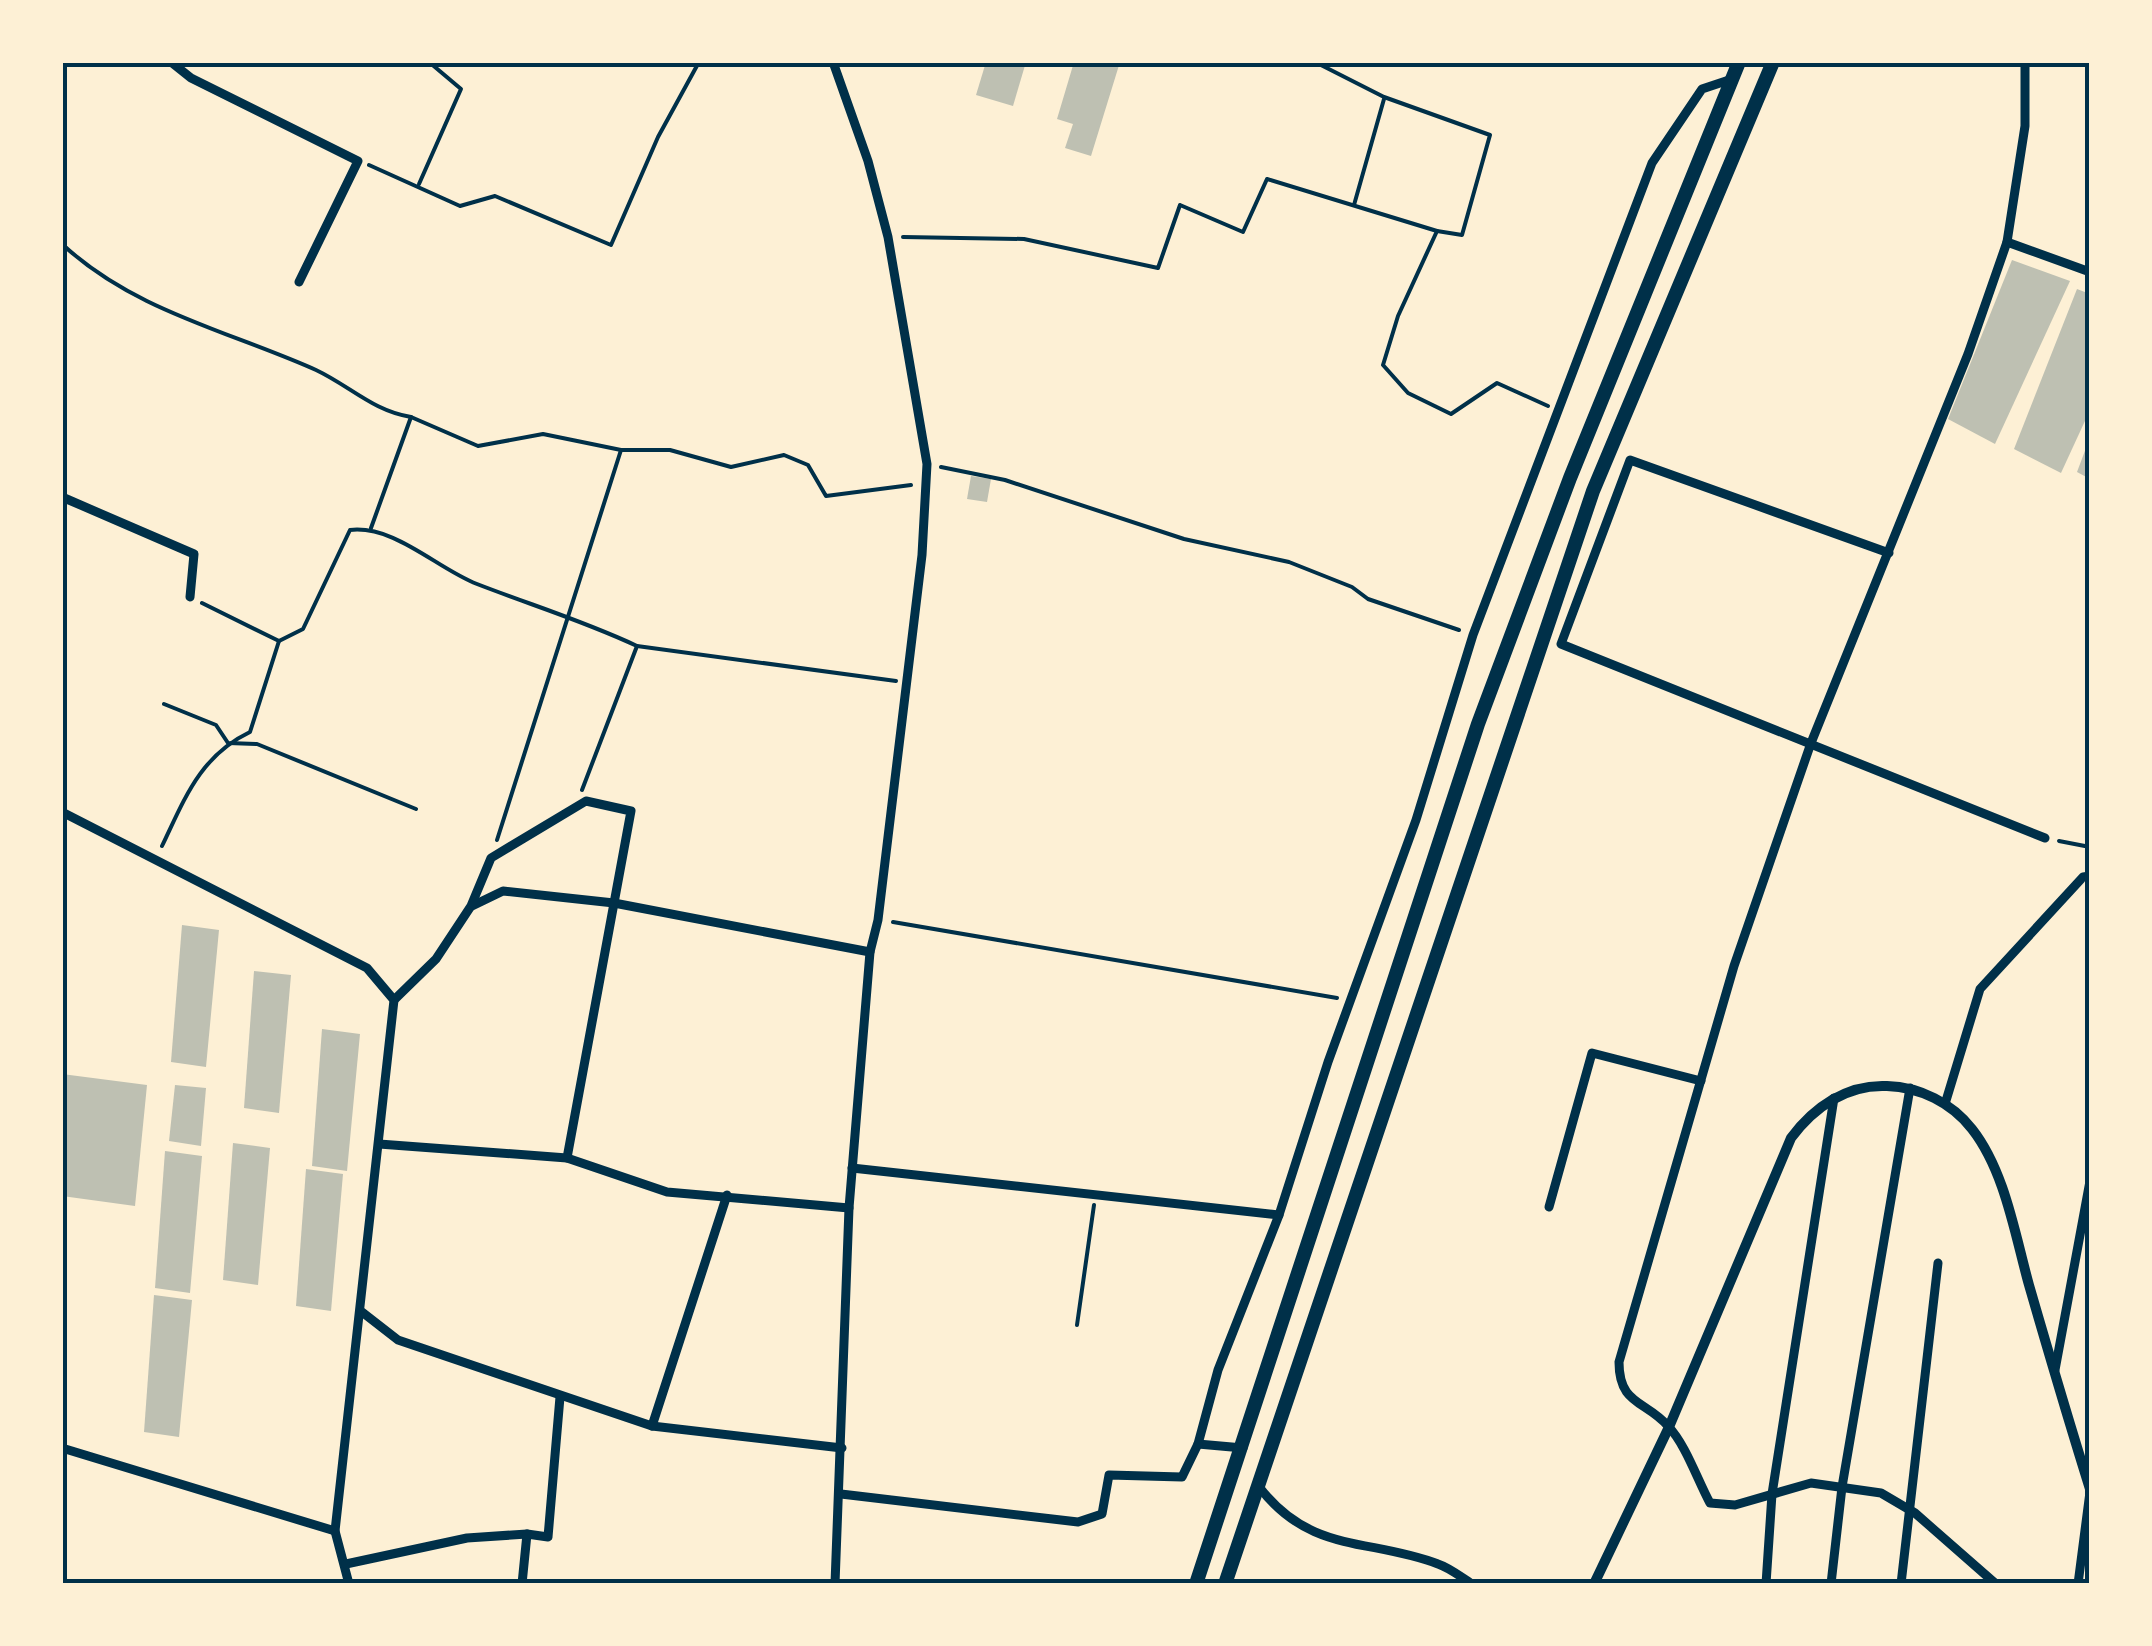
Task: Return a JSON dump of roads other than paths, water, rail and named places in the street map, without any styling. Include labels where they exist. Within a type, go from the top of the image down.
[{"type":"highway","points":[[1196,1584],[1244,1448],[1478,724],[1570,478],[1740,62]]},
{"type":"highway","points":[[1225,1584],[1506,739],[1593,491],[1773,62]]},
{"type":"highway","points":[[1232,1481],[1260,1488]]},
{"type":"street","points":[[171,62],[191,78],[358,161],[299,282]]},
{"type":"street","points":[[833,62],[868,162],[888,237],[926,464],[878,920],[870,952],[852,1168],[836,1584]]},
{"type":"street","points":[[1996,1584],[1909,1510],[1882,1493],[1810,1482],[1735,1506],[1710,1502],[1669,1426],[1632,1400],[1619,1382],[1619,1362],[1734,966],[1812,744],[1968,354],[2007,242],[2025,126],[2026,62]]},
{"type":"street","points":[[841,1494],[1078,1522],[1102,1514],[1109,1474],[1182,1477],[1198,1444],[1218,1370],[1280,1216],[1328,1062],[1416,820],[1473,635],[1557,410],[1665,138],[1702,89],[1732,79]]},
{"type":"street","points":[[2007,242],[2090,272]]},
{"type":"street","points":[[1888,553],[1630,460],[1561,644],[2044,838]]},
{"type":"street","points":[[62,497],[194,554],[190,597]]},
{"type":"street","points":[[349,1584],[334,1531],[362,1312],[394,1000],[436,959],[471,906],[490,858],[586,801],[630,811],[567,1158]]},
{"type":"street","points":[[62,812],[367,968],[394,1000]]},
{"type":"street","points":[[1946,1104],[1980,989],[2037,924],[2083,877],[2090,876]]},
{"type":"street","points":[[471,906],[503,890],[614,903],[870,952]]},
{"type":"street","points":[[1549,1207],[1592,1053],[1700,1081]]},
{"type":"street","points":[[1594,1584],[1669,1426],[1791,1138],[1834,1098],[1874,1086],[1910,1088],[1946,1104],[1972,1130],[1986,1153],[2007,1206],[2090,1491],[2078,1584]]},
{"type":"street","points":[[1831,1584],[1842,1487],[1910,1088]]},
{"type":"street","points":[[1766,1584],[1772,1494],[1834,1098]]},
{"type":"street","points":[[380,1144],[567,1158],[668,1192],[849,1208]]},
{"type":"street","points":[[852,1168],[1280,1216]]},
{"type":"street","points":[[2054,1373],[2090,1181]]},
{"type":"street","points":[[652,1426],[727,1195]]},
{"type":"street","points":[[1901,1584],[1938,1263]]},
{"type":"street","points":[[362,1312],[398,1340],[652,1426],[842,1448]]},
{"type":"street","points":[[346,1564],[468,1538],[548,1536],[560,1398]]},
{"type":"street","points":[[1198,1444],[1244,1448]]},
{"type":"street","points":[[62,1448],[334,1531]]},
{"type":"street","points":[[1260,1488],[1277,1510],[1330,1542],[1438,1564],[1472,1584]]},
{"type":"street","points":[[522,1584],[527,1534]]}]
